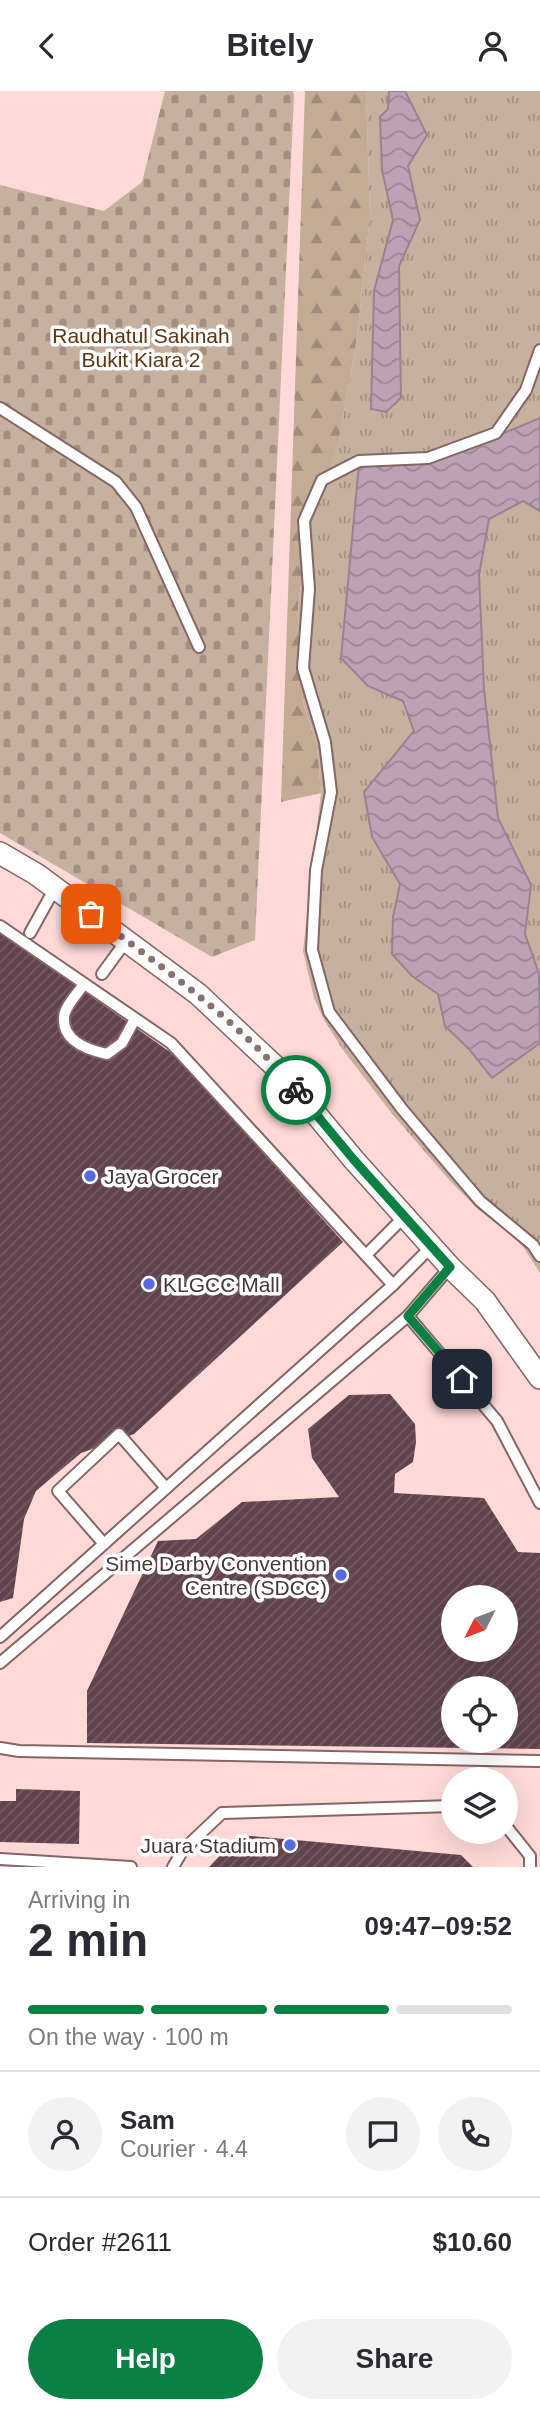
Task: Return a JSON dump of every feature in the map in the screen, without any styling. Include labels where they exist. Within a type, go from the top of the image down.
[{"type":"street","points":[[0,853],[36,874],[198,994],[281,1072],[450,1267],[485,1301],[540,1378]]},
{"type":"lane","points":[[540,350],[526,390],[496,433],[428,458],[359,461],[322,480],[304,521],[309,589],[303,668],[325,742],[331,792],[316,870],[312,950],[329,1012],[402,1109],[480,1201],[534,1245],[540,1256]]},
{"type":"lane","points":[[0,408],[116,482],[136,507],[199,647]]},
{"type":"lane","points":[[30,933],[55,888]]},
{"type":"lane","points":[[0,926],[171,1043],[393,1285]]},
{"type":"lane","points":[[103,974],[126,940]]},
{"type":"lane","points":[[84,984],[64,1015],[66,1030],[83,1048],[107,1054],[122,1043],[135,1019]]},
{"type":"lane","points":[[367,1254],[405,1216]]},
{"type":"lane","points":[[0,1637],[393,1285],[432,1245]]},
{"type":"lane","points":[[0,1663],[408,1316],[450,1267]]},
{"type":"lane","points":[[408,1316],[497,1421],[540,1503]]},
{"type":"lane","points":[[104,1544],[58,1492],[119,1434],[166,1489]]},
{"type":"lane","points":[[0,1748],[33,1751],[540,1761]]},
{"type":"lane","points":[[173,1867],[183,1850],[222,1812],[441,1806]]},
{"type":"lane","points":[[518,1841],[530,1856],[530,1867]]},
{"type":"lane","points":[[0,1859],[131,1867]]},
{"type":"green space","name":"Raudhatul Sakinah Bukit Kiara 2","points":[[165,91],[293,91],[294,96],[255,940],[212,957],[0,833],[0,185],[104,211],[142,182]]},
{"type":"green space","points":[[305,91],[366,91],[370,217],[357,337],[339,439],[326,477],[312,505],[298,606],[299,667],[304,706],[317,746],[321,793],[281,802]]},
{"type":"green space","points":[[366,91],[540,91],[540,1273],[513,1236],[479,1210],[451,1182],[393,1115],[343,1050],[314,998],[303,951],[321,793],[317,746],[304,706],[299,667],[298,606],[312,505],[339,439],[357,337],[370,217]]},
{"type":"water","points":[[389,91],[405,91],[427,135],[408,166],[420,220],[399,266],[401,398],[386,412],[371,409],[374,291],[393,220],[382,170],[380,117],[388,109]]},
{"type":"water","points":[[540,418],[540,511],[523,501],[489,519],[479,575],[484,689],[498,818],[531,885],[525,934],[539,974],[540,1043],[492,1078],[469,1049],[445,1026],[438,994],[412,976],[392,954],[393,917],[400,884],[372,837],[364,792],[414,731],[403,701],[368,686],[341,658],[359,464],[439,460]]},
{"type":"building","name":"KLGCC Mall","points":[[0,932],[177,1057],[343,1242],[134,1434],[81,1453],[36,1491],[24,1519],[13,1598],[0,1602]]},
{"type":"building","name":"Sime Darby Convention Centre (SDCC)","points":[[390,1394],[415,1424],[416,1442],[413,1462],[395,1474],[394,1493],[484,1498],[518,1552],[540,1553],[540,1749],[518,1749],[518,1676],[441,1676],[441,1748],[87,1743],[87,1691],[158,1541],[196,1539],[242,1502],[339,1497],[312,1458],[308,1429],[349,1395]]},
{"type":"building","points":[[16,1789],[80,1791],[79,1844],[0,1842],[0,1801],[16,1801]]},
{"type":"building","name":"Juara Stadium","points":[[239,1835],[461,1855],[473,1867],[209,1867]]},
{"type":"way so far","points":[[91,914],[198,994],[281,1072],[296,1090]]},
{"type":"place","name":"Jaya Grocer","points":[[90,1176]]},
{"type":"place","name":"KLGCC Mall","points":[[149,1284]]},
{"type":"place","name":"Sime Darby Convention Centre (SDCC)","points":[[341,1575]]},
{"type":"place","name":"Juara Stadium","points":[[290,1845]]},
{"type":"route","points":[[296,1090],[354,1160],[450,1267],[408,1316],[462,1379]]}]
